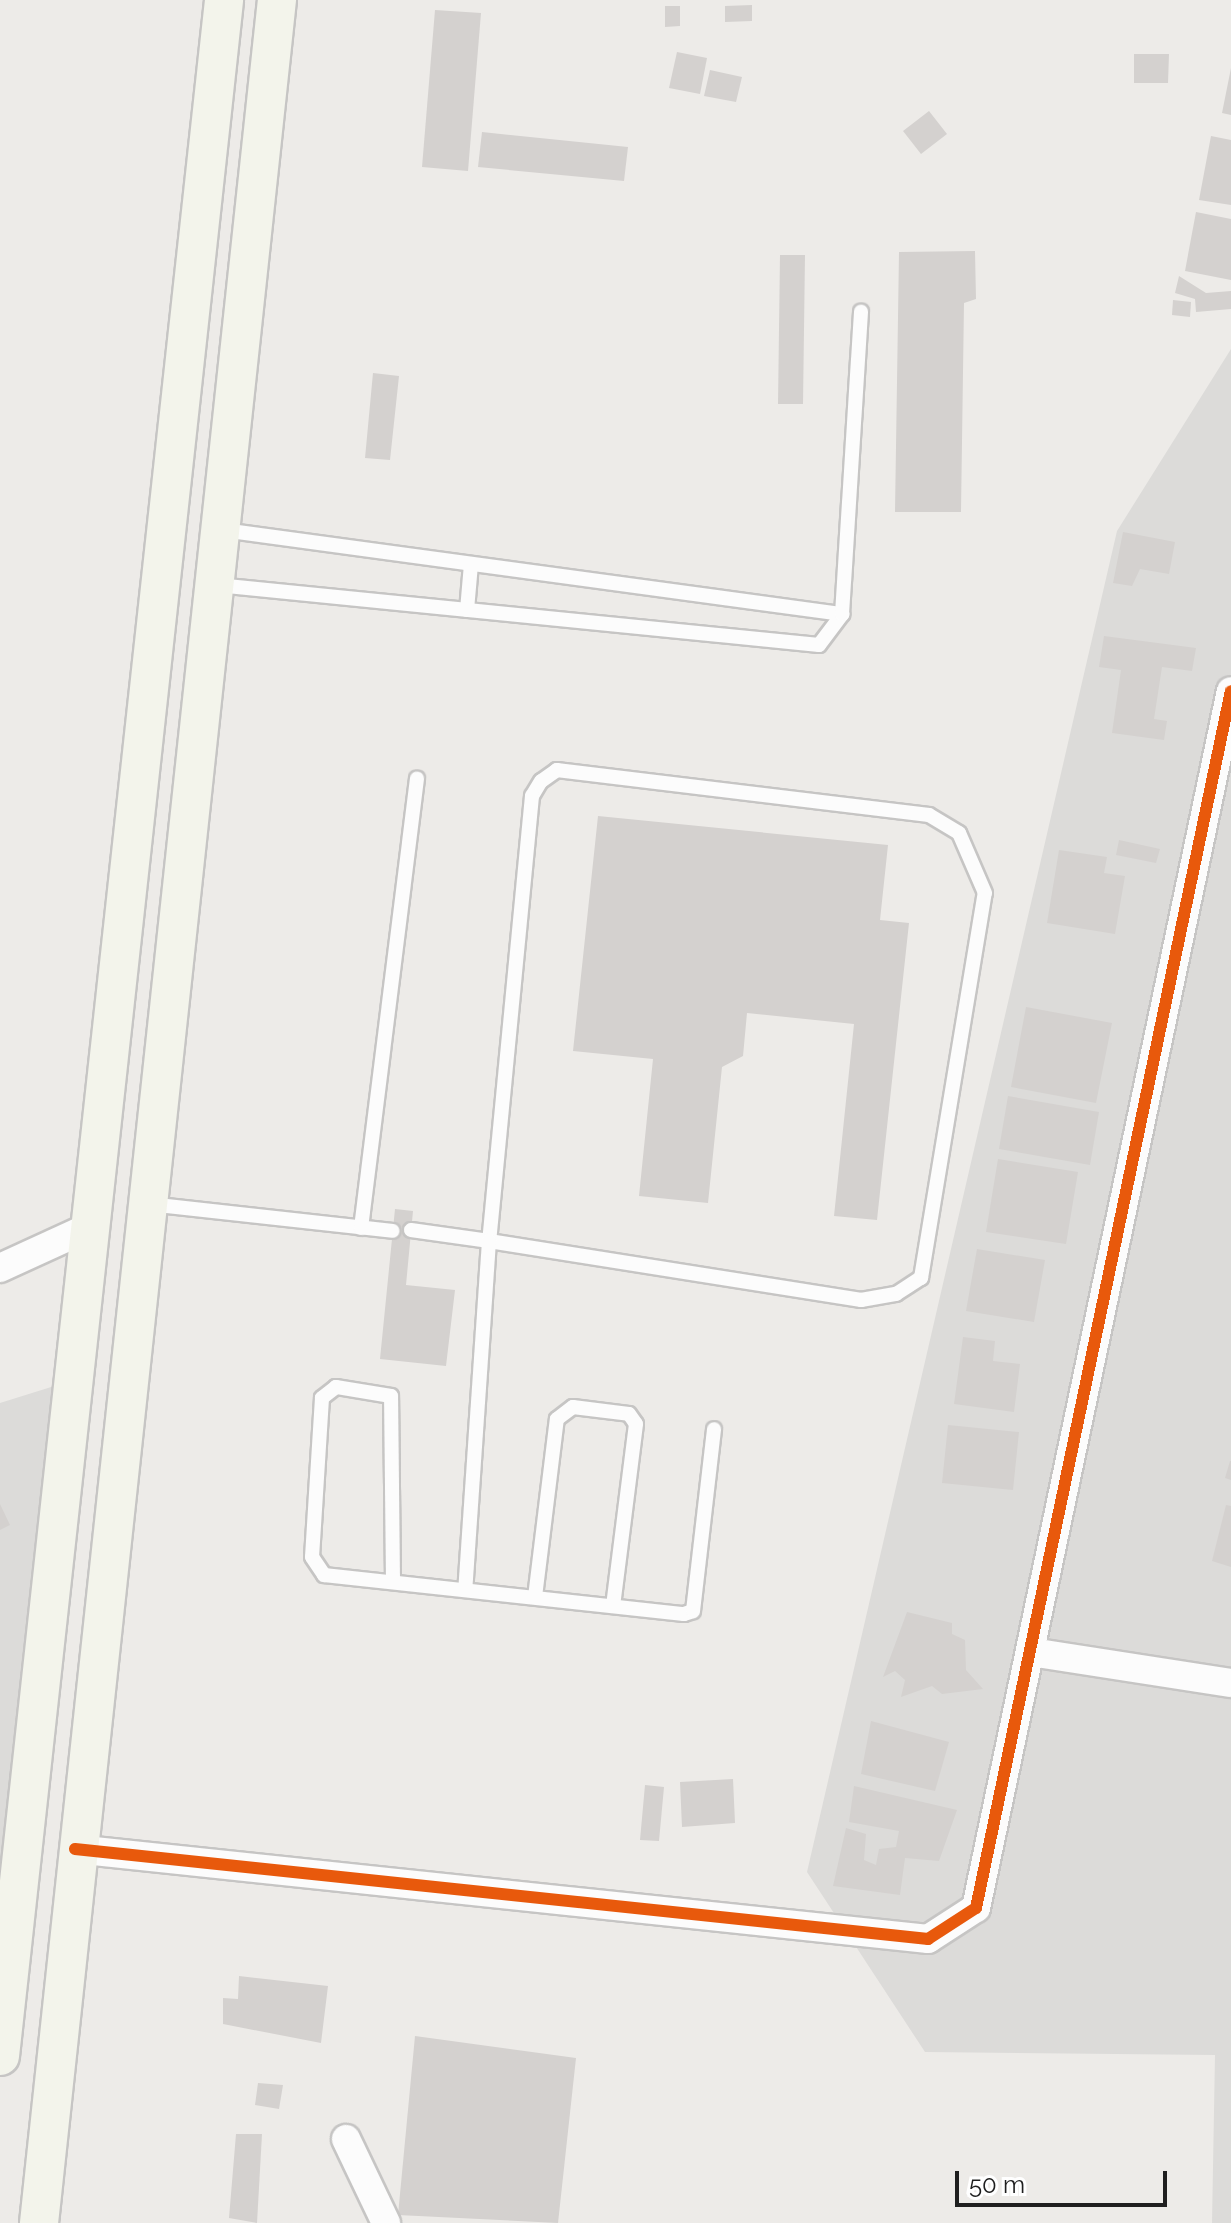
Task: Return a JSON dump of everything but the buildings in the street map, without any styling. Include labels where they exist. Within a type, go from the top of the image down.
[{"type":"main road","points":[[0,2056],[12,1857],[224,0]]},
{"type":"main road","points":[[39,2223],[75,1849],[145,1203],[217,585],[277,0]]},
{"type":"street","points":[[75,1849],[928,1939],[976,1908],[1231,691]]},
{"type":"street","points":[[0,1268],[85,1229]]},
{"type":"street","points":[[1031,1652],[1231,1683]]},
{"type":"street","points":[[346,2139],[386,2223]]},
{"type":"lane","points":[[217,585],[819,645],[842,614],[861,312]]},
{"type":"lane","points":[[222,530],[842,614]]},
{"type":"lane","points":[[467,610],[471,564]]},
{"type":"lane","points":[[411,1230],[489,1241],[861,1300],[896,1294],[921,1278],[985,893],[959,833],[914,813],[557,770],[541,781],[532,796],[489,1241],[465,1589]]},
{"type":"lane","points":[[361,1228],[417,778]]},
{"type":"lane","points":[[145,1203],[393,1231]]},
{"type":"lane","points":[[393,1582],[391,1396],[336,1387],[322,1398],[312,1557],[324,1575],[684,1614],[698,1605],[714,1429]]},
{"type":"lane","points":[[535,1597],[557,1419],[573,1407],[629,1414],[636,1424],[613,1606]]},
{"type":"shaded area","points":[[1231,349],[1231,2223],[1212,2223],[1215,2055],[925,2052],[807,1872],[1117,531]]},
{"type":"shaded area","points":[[64,1383],[0,1978],[0,1403]]},
{"type":"cycle path","points":[[75,1849],[928,1939],[976,1908],[1231,691]]}]
